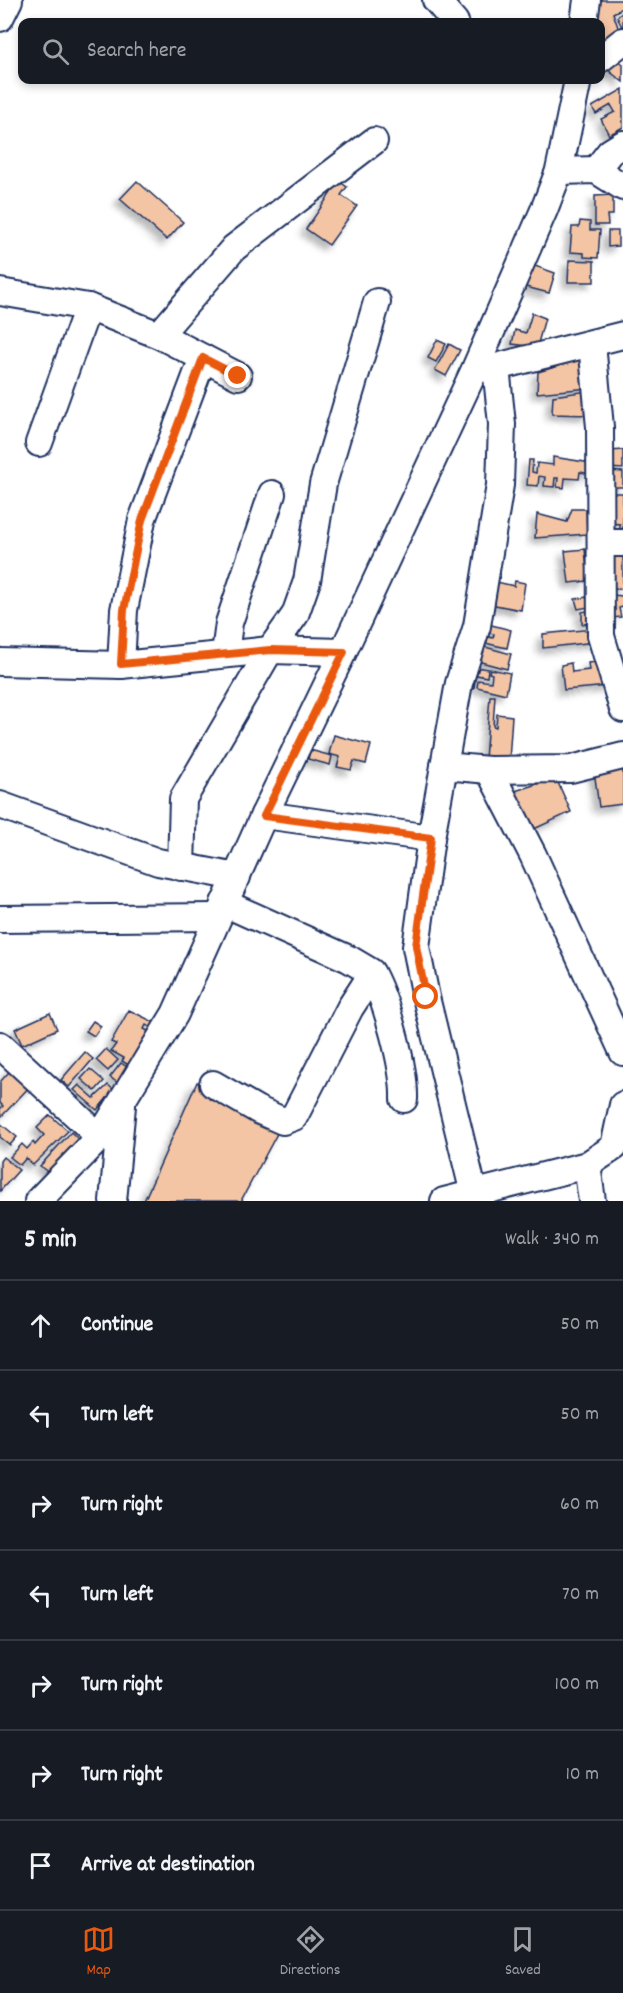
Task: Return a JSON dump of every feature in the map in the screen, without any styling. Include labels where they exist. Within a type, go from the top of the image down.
[{"type":"street","points":[[0,18],[9,0]]},
{"type":"street","points":[[436,0],[452,18]]},
{"type":"street","points":[[585,18],[587,0]]},
{"type":"street","points":[[605,55],[623,41]]},
{"type":"street","points":[[38,1201],[100,1137],[175,1014],[264,816],[485,368],[559,171],[577,84]]},
{"type":"street","points":[[159,335],[234,248],[375,141]]},
{"type":"street","points":[[596,170],[610,152],[623,144]]},
{"type":"street","points":[[559,171],[596,170],[623,187]]},
{"type":"street","points":[[0,292],[88,307],[159,335],[238,376]]},
{"type":"street","points":[[181,867],[183,799],[270,650],[295,615],[307,581],[323,484],[377,302]]},
{"type":"street","points":[[39,443],[88,307]]},
{"type":"street","points":[[485,368],[623,335]]},
{"type":"street","points":[[592,344],[612,428],[612,543],[601,636],[623,709]]},
{"type":"street","points":[[121,664],[124,610],[142,520],[203,358]]},
{"type":"street","points":[[474,1194],[426,997],[416,946],[444,766],[459,684],[477,626],[500,485],[502,424],[485,368]]},
{"type":"street","points":[[225,654],[229,623],[272,494]]},
{"type":"street","points":[[0,662],[121,664],[270,650],[344,652]]},
{"type":"street","points":[[444,766],[489,770],[571,769],[623,756]]},
{"type":"street","points":[[489,770],[533,855],[623,1052]]},
{"type":"street","points":[[0,806],[158,862],[237,877]]},
{"type":"street","points":[[264,816],[431,838]]},
{"type":"street","points":[[0,919],[221,910],[349,959],[371,972],[382,993],[405,1088],[404,1099]]},
{"type":"street","points":[[213,1084],[258,1110],[283,1121],[294,1117],[350,1008],[372,974]]},
{"type":"street","points":[[0,1045],[100,1137]]},
{"type":"street","points":[[113,1201],[123,1102]]},
{"type":"street","points":[[444,1201],[587,1165],[619,1145],[623,1105]]},
{"type":"street","points":[[587,1165],[592,1201]]},
{"type":"building","points":[[602,0],[623,0],[623,8],[613,13],[620,33],[608,43],[605,42],[605,18],[595,18],[597,3]]},
{"type":"building","points":[[623,12],[623,29],[617,17]]},
{"type":"building","points":[[616,58],[623,64],[623,82],[605,68]]},
{"type":"building","points":[[623,89],[623,127],[609,135],[601,119],[615,112],[611,105],[596,114],[592,107]]},
{"type":"building","points":[[137,181],[183,222],[167,240],[120,199]]},
{"type":"building","points":[[339,181],[347,187],[341,195],[357,206],[329,245],[306,229]]},
{"type":"building","points":[[613,195],[613,215],[607,215],[608,225],[595,225],[595,196]]},
{"type":"building","points":[[580,221],[590,222],[590,230],[600,230],[598,258],[584,257],[584,253],[570,252],[572,227],[579,227]]},
{"type":"building","points":[[608,231],[618,231],[618,246],[608,247]]},
{"type":"building","points":[[569,260],[594,261],[594,282],[568,282]]},
{"type":"building","points":[[535,261],[535,266],[555,273],[549,293],[522,286]]},
{"type":"building","points":[[532,313],[545,318],[537,347],[512,344],[515,330],[526,333]]},
{"type":"building","points":[[437,340],[446,344],[436,362],[428,358]]},
{"type":"building","points":[[449,344],[460,350],[446,376],[435,370]]},
{"type":"building","points":[[589,357],[589,388],[537,393],[538,372]]},
{"type":"building","points":[[588,391],[589,415],[552,414],[553,396]]},
{"type":"building","points":[[623,450],[623,469],[609,468],[610,451]]},
{"type":"building","points":[[553,457],[591,463],[590,474],[580,472],[579,479],[565,478],[564,488],[557,487],[558,478],[555,478],[554,487],[544,486],[545,477],[539,476],[538,486],[527,485],[529,460],[533,460],[532,472],[536,473],[537,463],[553,465]]},
{"type":"building","points":[[608,471],[623,472],[623,487],[607,487]]},
{"type":"building","points":[[608,493],[623,493],[623,535],[608,529],[620,529],[620,524],[608,523]]},
{"type":"building","points":[[572,509],[586,509],[587,534],[535,538],[537,514],[567,522]]},
{"type":"building","points":[[585,549],[588,581],[569,583],[565,551]]},
{"type":"building","points":[[610,554],[623,554],[623,589],[612,589]]},
{"type":"building","points":[[515,581],[525,583],[521,610],[485,603],[497,582],[514,586]]},
{"type":"building","points":[[612,595],[623,596],[623,607],[619,608],[621,617],[612,618]]},
{"type":"building","points":[[586,597],[589,607],[578,609],[575,599]]},
{"type":"building","points":[[591,610],[593,623],[582,624],[582,612]]},
{"type":"building","points":[[480,622],[511,630],[507,648],[476,641],[477,635],[493,638],[494,634],[478,630]]},
{"type":"building","points":[[593,629],[595,642],[543,648],[543,634]]},
{"type":"building","points":[[474,644],[511,654],[507,669],[470,659]]},
{"type":"building","points":[[606,661],[609,686],[564,690],[561,665],[571,663],[572,672],[589,670],[588,663]]},
{"type":"building","points":[[469,666],[488,669],[487,677],[476,675],[474,688],[462,686]]},
{"type":"building","points":[[490,669],[510,673],[506,694],[477,687],[478,680],[491,682]]},
{"type":"building","points":[[490,696],[495,696],[493,726],[496,727],[497,714],[512,716],[509,761],[485,759]]},
{"type":"building","points":[[334,735],[371,745],[366,764],[354,761],[351,770],[337,767],[340,757],[329,754]]},
{"type":"building","points":[[310,750],[332,756],[330,765],[308,759]]},
{"type":"building","points":[[623,765],[623,804],[599,807],[594,770]]},
{"type":"building","points":[[556,778],[571,812],[532,830],[515,791]]},
{"type":"building","points":[[129,1010],[160,1025],[157,1031],[146,1025],[144,1029],[155,1035],[135,1069],[122,1061],[124,1058],[111,1051],[116,1044],[111,1042]]},
{"type":"building","points":[[50,1013],[57,1029],[22,1045],[15,1029]]},
{"type":"building","points":[[93,1021],[101,1026],[94,1036],[86,1031]]},
{"type":"building","points":[[106,1049],[118,1060],[108,1071],[96,1060]]},
{"type":"building","points":[[85,1052],[93,1059],[69,1087],[61,1080]]},
{"type":"building","points":[[121,1063],[130,1069],[119,1084],[110,1077]]},
{"type":"building","points":[[16,1064],[35,1081],[2,1116],[0,1114],[3,1106],[0,1103],[0,1082]]},
{"type":"building","points":[[90,1069],[104,1081],[95,1091],[81,1079]]},
{"type":"building","points":[[197,1082],[280,1128],[243,1201],[144,1201]]},
{"type":"building","points":[[79,1085],[94,1098],[108,1085],[114,1090],[97,1110],[74,1090]]},
{"type":"building","points":[[50,1115],[68,1131],[33,1165],[26,1158],[20,1165],[10,1157],[22,1144],[27,1149],[33,1142],[35,1145],[44,1135],[37,1128]]},
{"type":"building","points":[[0,1123],[17,1137],[10,1145],[0,1137]]},
{"type":"building","points":[[71,1132],[80,1141],[50,1174],[40,1166]]},
{"type":"building","points":[[3,1157],[19,1170],[0,1191],[0,1161]]},
{"type":"route","points":[[238,376],[203,358],[142,520],[124,610],[121,664],[270,650],[344,652],[264,816],[431,838],[416,946],[426,997]]}]
